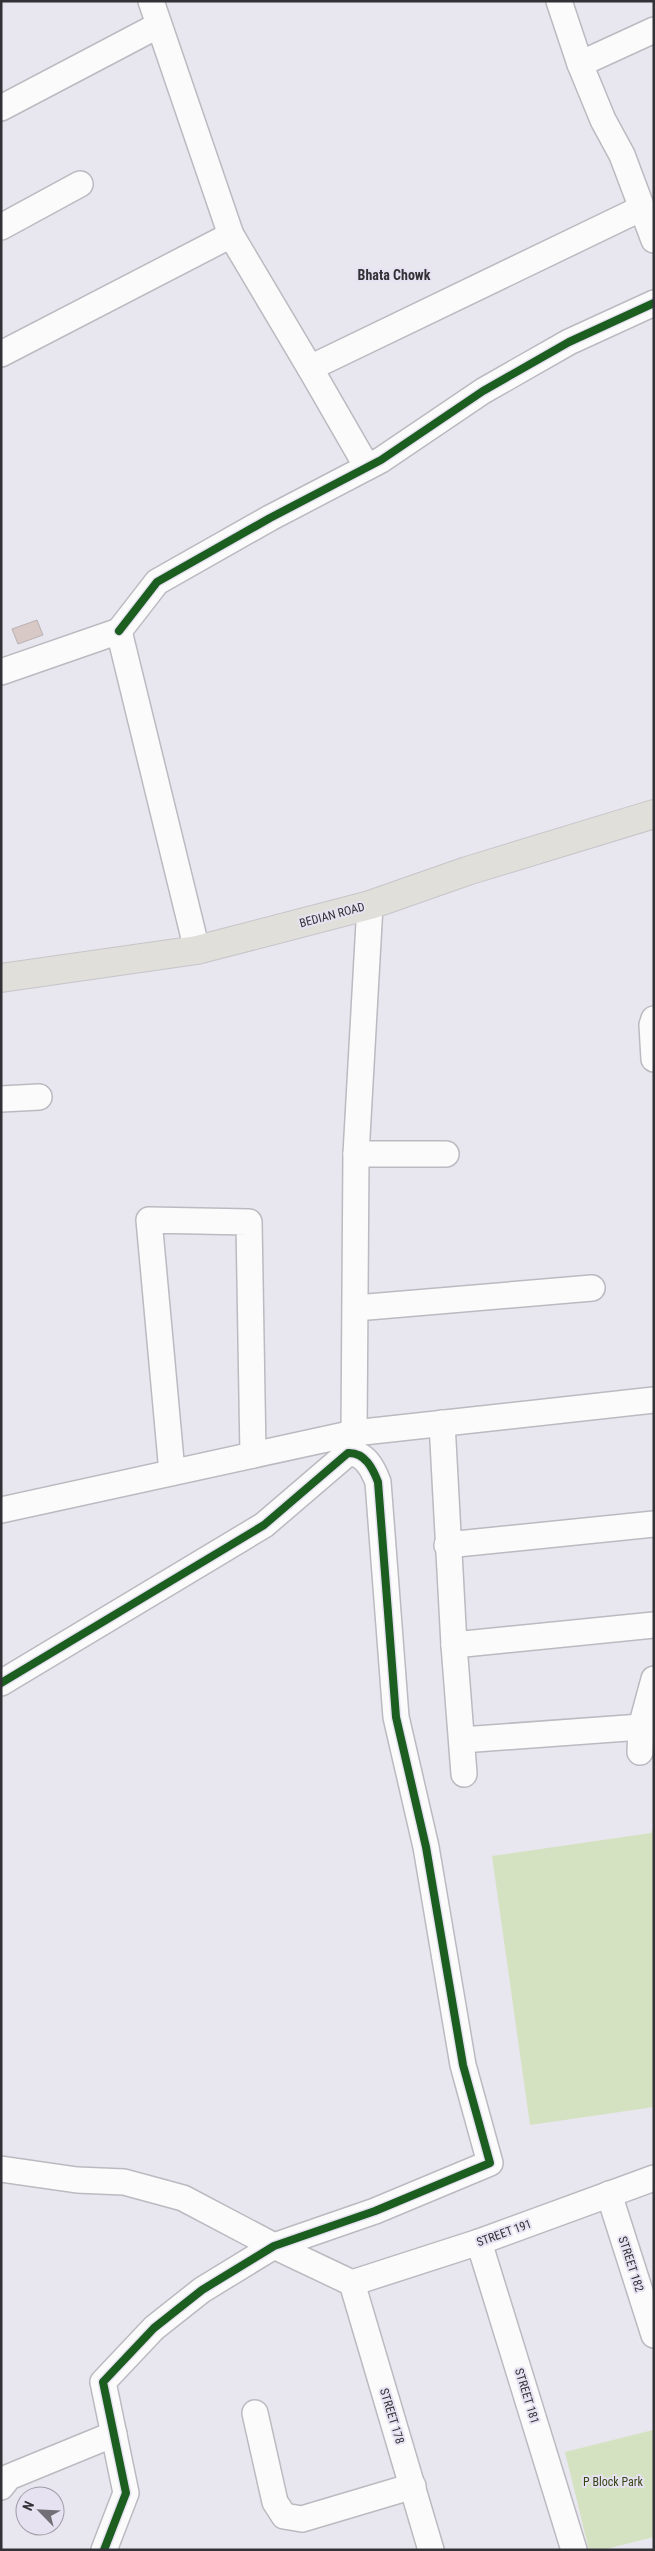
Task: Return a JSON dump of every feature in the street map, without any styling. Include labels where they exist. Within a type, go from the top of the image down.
[{"type":"main road","name":"BEDIAN ROAD","points":[[1,978],[197,950],[370,905],[467,871],[654,814]]},
{"type":"street","points":[[150,1],[157,26],[231,235],[367,467]]},
{"type":"street","points":[[559,1],[580,64],[603,120],[622,155],[654,240]]},
{"type":"street","points":[[1,108],[157,26]]},
{"type":"street","points":[[580,64],[654,30]]},
{"type":"street","points":[[1,227],[80,184]]},
{"type":"street","points":[[310,368],[642,208]]},
{"type":"street","points":[[1,354],[231,235]]},
{"type":"street","points":[[1,672],[119,631],[158,582],[270,518],[367,467],[483,391],[526,366],[569,342],[654,303]]},
{"type":"street","points":[[119,631],[197,950]]},
{"type":"street","points":[[354,1433],[356,1154],[370,905]]},
{"type":"street","points":[[654,1019],[652,1025],[654,1059]]},
{"type":"street","points":[[1,1100],[39,1097]]},
{"type":"street","points":[[356,1154],[446,1154]]},
{"type":"street","points":[[172,1472],[149,1220],[249,1222],[253,1454]]},
{"type":"street","points":[[356,1308],[592,1288]]},
{"type":"street","points":[[1,1510],[354,1433],[654,1400]]},
{"type":"street","points":[[442,1423],[447,1545],[464,1774]]},
{"type":"street","points":[[1,1683],[264,1526],[348,1453],[361,1456],[372,1467],[378,1482],[396,1717],[426,1847],[463,2065],[490,2163],[376,2211],[274,2246],[202,2290],[154,2328],[103,2382],[126,2493],[104,2550]]},
{"type":"street","points":[[447,1545],[654,1524]]},
{"type":"street","points":[[454,1645],[654,1625]]},
{"type":"street","points":[[640,1752],[641,1727],[654,1679]]},
{"type":"street","points":[[462,1740],[641,1727]]},
{"type":"street","points":[[1,2169],[77,2180],[124,2182],[183,2198],[274,2246],[352,2283]]},
{"type":"street","name":"STREET 191","points":[[352,2283],[479,2242],[654,2178]]},
{"type":"street","name":"STREET 182","points":[[609,2194],[654,2335]]},
{"type":"street","name":"STREET 181","points":[[479,2242],[574,2550]]},
{"type":"street","name":"STREET 178","points":[[352,2283],[431,2550]]},
{"type":"street","points":[[255,2413],[275,2502],[284,2516],[302,2519],[412,2486]]},
{"type":"street","points":[[4,2478],[114,2434]]},
{"type":"green space","points":[[654,1826],[654,2107],[530,2125],[492,1856],[651,1833]]},
{"type":"green space","name":"P Block Park","points":[[653,2430],[654,2537],[602,2550],[589,2550],[565,2452]]},
{"type":"building","points":[[37,620],[43,635],[18,644],[12,629]]},
{"type":"cycle path","points":[[119,631],[157,582],[270,518],[381,460],[483,391],[569,342],[654,303]]},
{"type":"cycle path","points":[[1,1683],[264,1525],[348,1453],[354,1453],[364,1458],[374,1472],[378,1482],[396,1717],[426,1847],[463,2065],[490,2163],[375,2211],[274,2246],[202,2290],[154,2328],[103,2382],[126,2493],[104,2550]]},
{"type":"district","name":"Bhata Chowk","points":[[394,275]]}]
